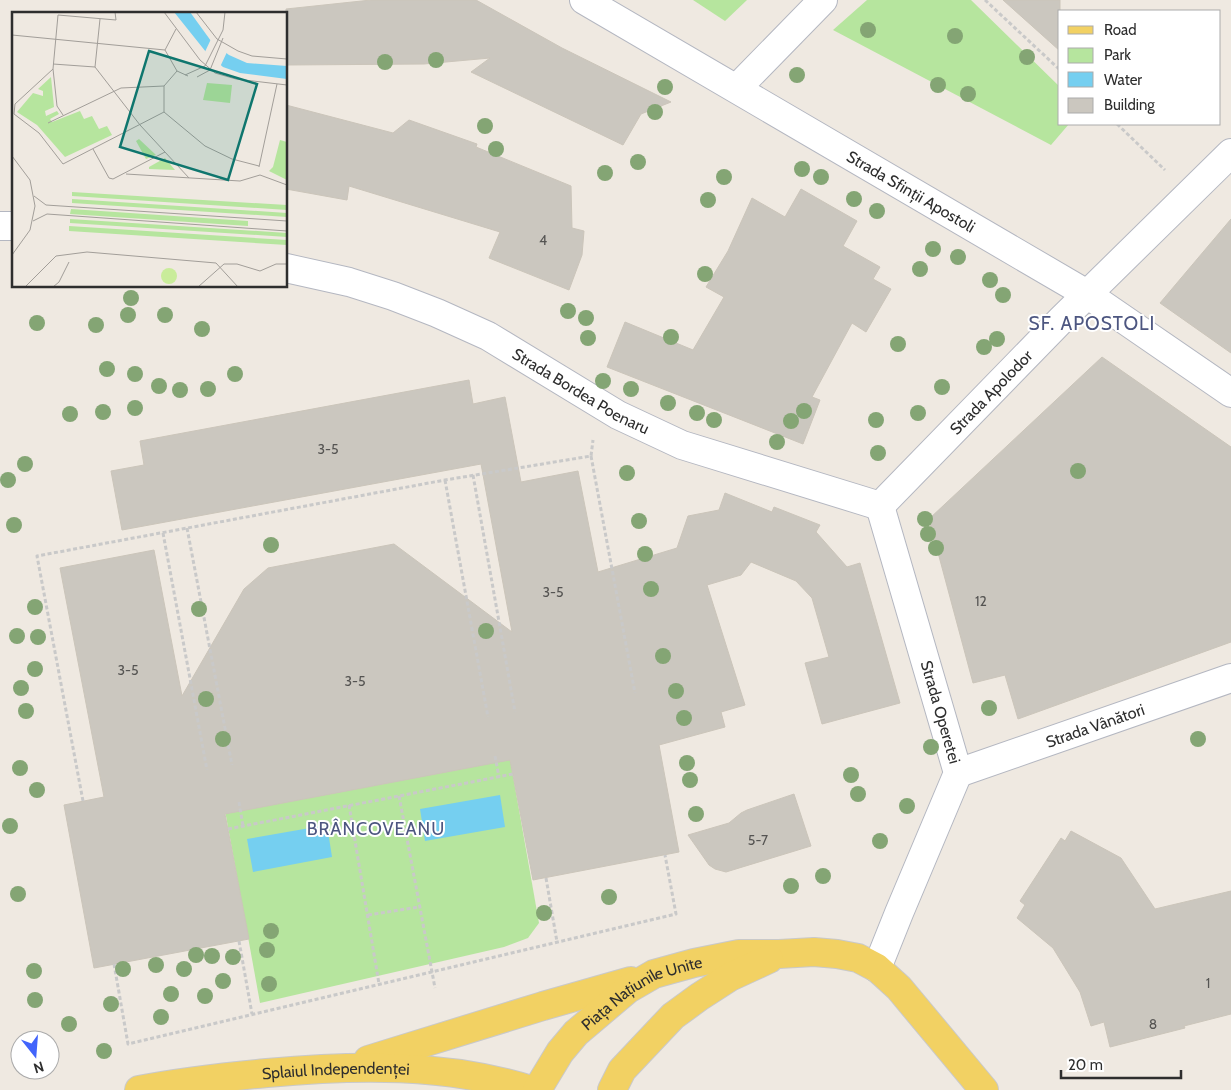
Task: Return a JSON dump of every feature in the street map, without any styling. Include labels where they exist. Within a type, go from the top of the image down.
[{"type":"main road","name":"Piața Națiunile Unite","points":[[537,1090],[560,1052],[576,1033],[628,989],[654,974],[694,963],[739,954],[814,952],[858,958],[877,968],[899,988],[984,1090]]},
{"type":"main road","name":"Piața Națiunile Unite","points":[[612,1090],[622,1070],[673,1016],[730,977],[779,954]]},
{"type":"main road","points":[[346,1067],[654,974]]},
{"type":"main road","name":"Splaiul Independenței","points":[[139,1090],[238,1076],[346,1067],[445,1071],[479,1076],[530,1090]]},
{"type":"street","name":"Strada Sfinții Apostoli","points":[[584,0],[1087,294],[1231,393]]},
{"type":"street","points":[[737,88],[823,0]]},
{"type":"street","name":"Strada Apolodor","points":[[880,506],[1087,294],[1231,153]]},
{"type":"street","name":"Strada Bordea Poenaru","points":[[288,268],[349,282],[437,313],[488,336],[626,420],[682,445],[880,506]]},
{"type":"street","name":"Strada Operetei","points":[[877,968],[958,773],[880,506]]},
{"type":"street","name":"Strada Vânători","points":[[958,773],[1231,678]]},
{"type":"path","points":[[985,0],[1058,68]]},
{"type":"path","points":[[1118,125],[1166,170]]},
{"type":"path","points":[[596,402],[591,456],[635,694]]},
{"type":"path","points":[[83,801],[37,556],[445,480],[591,456]]},
{"type":"path","points":[[473,475],[515,712]]},
{"type":"path","points":[[445,480],[488,717]]},
{"type":"path","points":[[187,528],[232,765]]},
{"type":"path","points":[[163,533],[207,770]]},
{"type":"path","points":[[495,756],[499,777]]},
{"type":"path","points":[[228,828],[513,774]]},
{"type":"path","points":[[399,796],[435,988]]},
{"type":"path","points":[[239,802],[244,826]]},
{"type":"path","points":[[349,805],[379,984]]},
{"type":"path","points":[[114,964],[128,1044],[676,914],[665,855]]},
{"type":"path","points":[[546,878],[557,942]]},
{"type":"path","points":[[368,915],[419,906]]},
{"type":"path","points":[[239,941],[252,1014]]},
{"type":"green space","points":[[693,0],[747,0],[725,21]]},
{"type":"green space","points":[[867,0],[971,0],[1058,85],[1058,125],[1068,125],[1051,145],[833,30]]},
{"type":"green space","points":[[509,753],[539,923],[528,938],[504,947],[260,1003],[224,805]]},
{"type":"water","points":[[500,795],[505,827],[425,841],[420,809]]},
{"type":"water","points":[[327,825],[332,857],[253,872],[247,839]]},
{"type":"building","points":[[371,0],[476,0],[562,48],[671,102],[641,114],[623,145],[471,72],[490,58],[424,64],[288,65],[288,12],[286,12],[286,9]]},
{"type":"building","points":[[1003,0],[1060,0],[1060,10],[1058,10],[1058,49]]},
{"type":"building","points":[[288,106],[393,133],[409,120],[477,144],[476,147],[571,186],[572,228],[584,231],[582,255],[569,290],[489,258],[500,232],[349,186],[347,200],[288,189]]},
{"type":"building","points":[[801,189],[857,221],[843,246],[880,267],[873,279],[891,289],[866,332],[852,323],[812,397],[820,400],[803,444],[607,367],[625,322],[693,350],[724,297],[706,287],[728,251],[752,198],[785,217]]},
{"type":"building","points":[[1231,219],[1231,353],[1160,303]]},
{"type":"building","points":[[1102,357],[1231,447],[1231,642],[1018,719],[1005,675],[973,683],[929,519]]},
{"type":"building","points":[[469,380],[473,404],[505,397],[521,482],[578,471],[598,572],[677,548],[688,516],[719,510],[725,493],[772,512],[774,507],[820,525],[816,532],[847,567],[860,563],[900,703],[822,724],[805,663],[829,657],[812,598],[796,581],[751,562],[741,575],[707,585],[745,705],[721,712],[725,727],[659,745],[679,852],[533,880],[510,760],[225,814],[249,939],[94,968],[64,805],[104,797],[60,568],[154,550],[182,696],[244,589],[268,568],[394,544],[512,632],[481,464],[122,530],[111,471],[144,465],[140,441]]},
{"type":"building","points":[[794,794],[811,846],[726,872],[709,865],[688,835],[729,823],[747,810]]},
{"type":"building","points":[[1071,831],[1121,858],[1155,909],[1231,891],[1231,1014],[1110,1047],[1104,1022],[1091,1026],[1080,992],[1053,948],[1017,918],[1025,905],[1020,901],[1061,838],[1065,841]]},
{"type":"district","name":"SF. APOSTOLI","points":[[1092,323]]},
{"type":"district","name":"BRÂNCOVEANU","points":[[376,829]]}]
